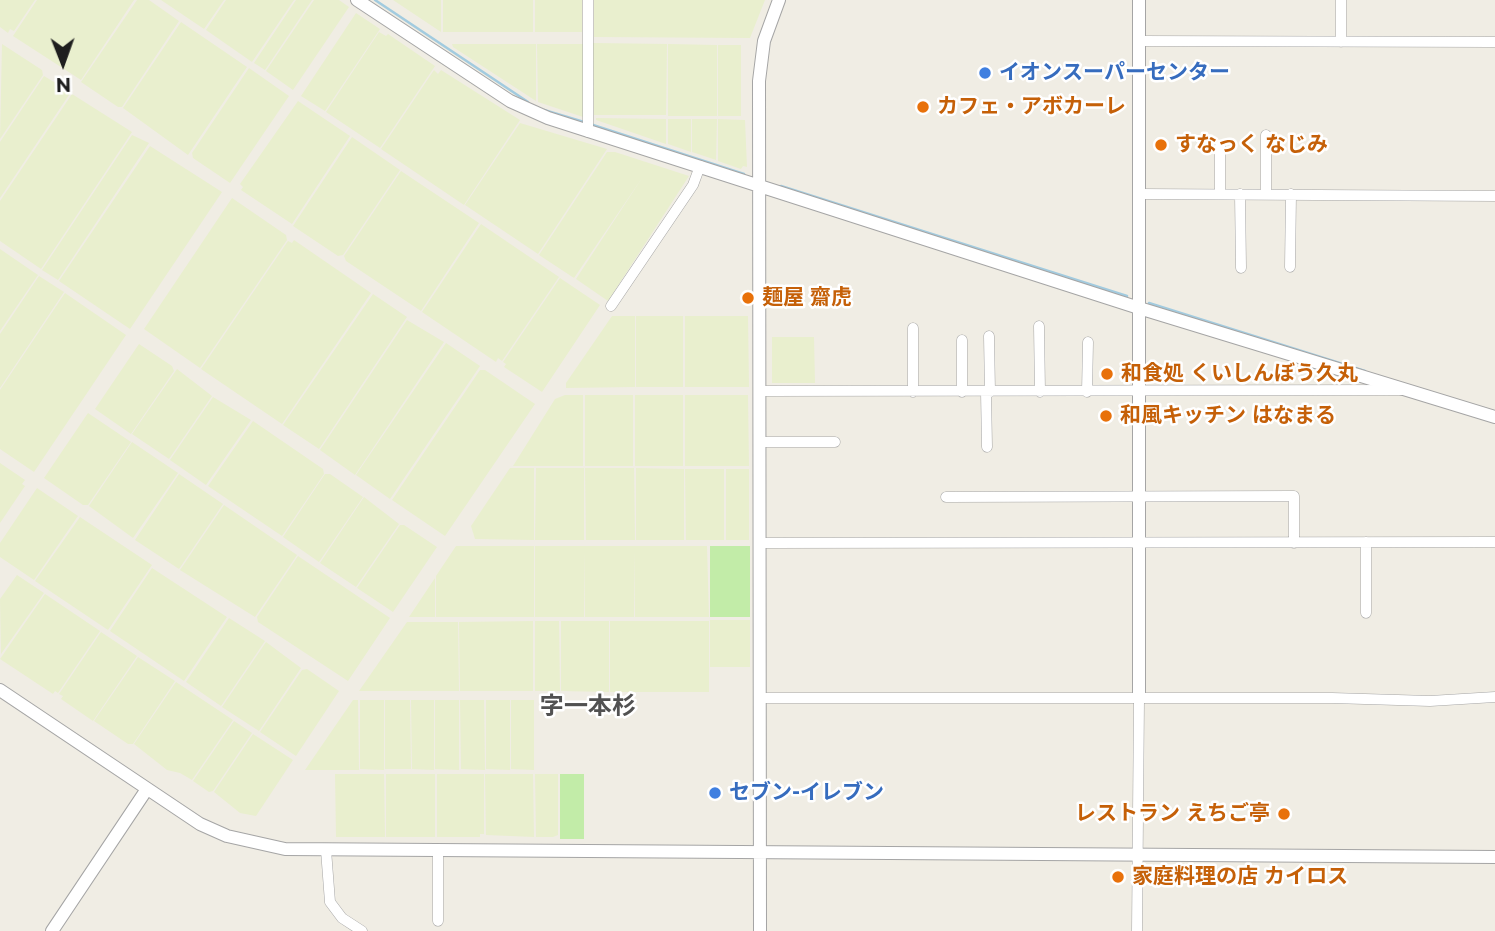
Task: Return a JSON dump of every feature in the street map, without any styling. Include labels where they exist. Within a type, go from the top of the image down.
[{"type":"street","points":[[358,0],[510,101],[548,118],[589,126],[760,187],[1495,417]]},
{"type":"street","points":[[588,0],[589,126]]},
{"type":"street","points":[[761,931],[760,60],[779,0]]},
{"type":"street","points":[[1137,931],[1139,0]]},
{"type":"street","points":[[1341,0],[1341,42]]},
{"type":"street","points":[[1139,41],[1495,42]]},
{"type":"street","points":[[1266,135],[1266,194]]},
{"type":"street","points":[[1220,146],[1220,194]]},
{"type":"street","points":[[611,306],[693,185],[700,166]]},
{"type":"street","points":[[1139,194],[1495,196]]},
{"type":"street","points":[[1240,194],[1241,268]]},
{"type":"street","points":[[1290,267],[1291,194]]},
{"type":"street","points":[[1039,326],[1040,392]]},
{"type":"street","points":[[913,328],[913,391]]},
{"type":"street","points":[[986,447],[989,336]]},
{"type":"street","points":[[962,340],[962,392]]},
{"type":"street","points":[[1087,392],[1088,342]]},
{"type":"street","points":[[761,391],[1404,390]]},
{"type":"street","points":[[761,442],[835,442]]},
{"type":"street","points":[[946,497],[1294,496],[1294,543]]},
{"type":"street","points":[[1366,542],[1366,613]]},
{"type":"street","points":[[761,543],[1495,542]]},
{"type":"street","points":[[0,690],[200,824],[227,836],[285,849],[760,850],[920,856],[1495,857]]},
{"type":"street","points":[[761,698],[1430,701],[1495,697]]},
{"type":"street","points":[[52,931],[147,789]]},
{"type":"street","points":[[438,849],[438,921]]},
{"type":"street","points":[[326,850],[330,902],[342,918],[362,931]]},
{"type":"green space","points":[[0,0],[35,0],[14,31],[10,29],[8,33],[0,27]]},
{"type":"green space","points":[[37,0],[134,0],[81,80],[13,36]]},
{"type":"green space","points":[[137,0],[149,0],[179,21],[122,107],[118,107],[81,82]]},
{"type":"green space","points":[[161,0],[224,0],[204,29]]},
{"type":"green space","points":[[226,0],[294,0],[252,62],[206,30]]},
{"type":"green space","points":[[296,0],[312,0],[265,70],[254,63]]},
{"type":"green space","points":[[314,0],[339,0],[349,7],[293,90],[266,71]]},
{"type":"green space","points":[[393,0],[441,0],[441,32]]},
{"type":"green space","points":[[443,0],[533,0],[533,32],[443,32]]},
{"type":"green space","points":[[535,0],[582,0],[582,32],[535,32]]},
{"type":"green space","points":[[594,0],[765,0],[750,38],[594,37]]},
{"type":"green space","points":[[356,13],[380,29],[325,111],[301,96]]},
{"type":"green space","points":[[181,22],[247,67],[188,155],[123,108]]},
{"type":"green space","points":[[379,32],[386,36],[388,34],[435,66],[380,148],[326,112]]},
{"type":"green space","points":[[593,43],[667,44],[666,115],[594,115]]},
{"type":"green space","points":[[2,44],[42,70],[43,75],[0,139]]},
{"type":"green space","points":[[452,44],[536,44],[536,101],[453,47]]},
{"type":"green space","points":[[537,44],[586,44],[586,118],[538,102]]},
{"type":"green space","points":[[668,44],[717,45],[717,116],[668,116]]},
{"type":"green space","points":[[718,45],[741,45],[741,116],[718,116]]},
{"type":"green space","points":[[249,68],[289,96],[230,183],[193,158],[192,153]]},
{"type":"green space","points":[[434,70],[438,74],[441,70],[520,120],[464,205],[381,149]]},
{"type":"green space","points":[[44,76],[71,92],[0,198],[0,142]]},
{"type":"green space","points":[[72,94],[132,132],[41,269],[0,241],[0,201]]},
{"type":"green space","points":[[298,101],[350,136],[292,224],[241,190],[243,187],[240,184]]},
{"type":"green space","points":[[666,119],[666,144],[596,120]]},
{"type":"green space","points":[[668,119],[691,119],[691,152],[668,144]]},
{"type":"green space","points":[[692,119],[717,119],[716,160],[692,152]]},
{"type":"green space","points":[[718,119],[745,120],[747,167],[743,166],[741,169],[718,161]]},
{"type":"green space","points":[[520,123],[607,149],[538,254],[465,205]]},
{"type":"green space","points":[[132,135],[149,143],[58,280],[42,270]]},
{"type":"green space","points":[[352,137],[400,170],[343,255],[338,256],[293,226]]},
{"type":"green space","points":[[150,146],[222,192],[130,329],[59,281]]},
{"type":"green space","points":[[607,152],[615,152],[689,176],[608,301],[576,279],[642,178],[574,278],[539,255]]},
{"type":"green space","points":[[401,171],[479,223],[421,311],[346,261],[344,256]]},
{"type":"green space","points":[[232,198],[286,235],[287,240],[200,368],[144,329]]},
{"type":"green space","points":[[481,224],[559,277],[502,361],[498,358],[496,362],[422,312]]},
{"type":"green space","points":[[294,240],[371,293],[282,424],[201,369],[288,241],[292,243]]},
{"type":"green space","points":[[0,249],[38,275],[0,331]]},
{"type":"green space","points":[[39,276],[64,292],[0,388],[0,334]]},
{"type":"green space","points":[[560,278],[600,305],[542,392],[504,367],[506,364],[503,362]]},
{"type":"green space","points":[[65,293],[126,335],[34,472],[0,449],[0,390]]},
{"type":"green space","points":[[373,294],[407,317],[319,449],[283,425]]},
{"type":"green space","points":[[612,316],[635,316],[635,387],[566,388],[566,383]]},
{"type":"green space","points":[[636,316],[683,316],[683,387],[636,387]]},
{"type":"green space","points":[[685,316],[748,316],[749,387],[685,387]]},
{"type":"green space","points":[[407,320],[444,342],[355,475],[320,450]]},
{"type":"green space","points":[[772,337],[814,337],[815,383],[772,383]]},
{"type":"green space","points":[[446,343],[480,366],[390,499],[356,475]]},
{"type":"green space","points":[[139,344],[172,366],[174,371],[131,434],[95,409]]},
{"type":"green space","points":[[177,369],[212,396],[169,459],[132,434]]},
{"type":"green space","points":[[480,370],[485,370],[535,404],[445,536],[392,500]]},
{"type":"green space","points":[[565,395],[583,395],[583,466],[513,466],[555,399]]},
{"type":"green space","points":[[585,395],[633,395],[633,466],[585,466]]},
{"type":"green space","points":[[635,395],[683,395],[683,466],[635,466]]},
{"type":"green space","points":[[685,395],[748,395],[749,466],[685,466]]},
{"type":"green space","points":[[213,397],[251,420],[206,485],[170,460]]},
{"type":"green space","points":[[88,413],[131,442],[88,505],[83,505],[44,478]]},
{"type":"green space","points":[[253,421],[323,469],[324,474],[282,536],[208,486]]},
{"type":"green space","points":[[132,442],[178,473],[133,538],[89,506]]},
{"type":"green space","points":[[0,463],[25,480],[22,484],[25,486],[0,523]]},
{"type":"green space","points":[[510,468],[534,468],[534,540],[475,539],[471,526]]},
{"type":"green space","points":[[536,468],[584,468],[584,540],[535,540]]},
{"type":"green space","points":[[585,468],[634,468],[635,540],[586,540]]},
{"type":"green space","points":[[636,468],[684,469],[684,540],[636,540]]},
{"type":"green space","points":[[685,469],[724,469],[724,540],[686,540]]},
{"type":"green space","points":[[726,469],[749,469],[749,540],[726,540]]},
{"type":"green space","points":[[179,474],[223,504],[179,569],[135,540]]},
{"type":"green space","points":[[325,474],[330,474],[363,497],[319,562],[283,537]]},
{"type":"green space","points":[[37,488],[78,516],[34,580],[0,557],[0,543]]},
{"type":"green space","points":[[364,497],[399,524],[356,587],[320,563]]},
{"type":"green space","points":[[224,505],[297,555],[255,617],[180,570]]},
{"type":"green space","points":[[80,517],[152,565],[108,630],[35,581]]},
{"type":"green space","points":[[400,525],[437,547],[393,612],[357,588]]},
{"type":"green space","points":[[456,546],[534,546],[534,617],[436,617],[436,576]]},
{"type":"green space","points":[[535,546],[707,546],[709,617],[635,617],[634,550],[634,617],[585,617],[584,550],[584,617],[535,617]]},
{"type":"green space","points":[[710,546],[750,546],[750,617],[710,617]]},
{"type":"green space","points":[[298,556],[390,618],[348,681],[258,622],[257,617]]},
{"type":"green space","points":[[152,568],[227,617],[184,681],[110,631]]},
{"type":"green space","points":[[17,575],[44,593],[1,654],[0,599]]},
{"type":"green space","points":[[435,578],[435,617],[409,617]]},
{"type":"green space","points":[[45,594],[100,631],[58,693],[55,691],[53,694],[0,659]]},
{"type":"green space","points":[[229,618],[265,641],[221,706],[186,682]]},
{"type":"green space","points":[[710,620],[750,620],[750,667],[710,667]]},
{"type":"green space","points":[[533,621],[533,691],[460,691],[459,622]]},
{"type":"green space","points":[[535,621],[559,621],[560,691],[535,691]]},
{"type":"green space","points":[[561,621],[609,621],[609,692],[561,691]]},
{"type":"green space","points":[[610,621],[709,621],[709,692],[610,692]]},
{"type":"green space","points":[[407,622],[458,622],[459,691],[359,691]]},
{"type":"green space","points":[[101,632],[137,656],[93,721],[61,699],[63,696],[59,694]]},
{"type":"green space","points":[[266,642],[301,668],[259,731],[222,707]]},
{"type":"green space","points":[[138,657],[175,681],[133,744],[128,744],[94,721]]},
{"type":"green space","points":[[307,669],[339,691],[296,756],[260,732],[302,670]]},
{"type":"green space","points":[[176,682],[233,720],[192,780],[167,770],[134,744]]},
{"type":"green space","points":[[353,700],[358,700],[359,770],[305,770]]},
{"type":"green space","points":[[360,700],[384,700],[384,770],[360,769]]},
{"type":"green space","points":[[385,700],[410,700],[411,769],[385,769]]},
{"type":"green space","points":[[411,700],[434,700],[434,770],[412,769]]},
{"type":"green space","points":[[435,700],[459,700],[459,770],[435,769]]},
{"type":"green space","points":[[460,700],[484,700],[485,770],[461,769]]},
{"type":"green space","points":[[486,700],[510,700],[510,770],[486,769]]},
{"type":"green space","points":[[511,700],[534,700],[534,770],[511,769]]},
{"type":"green space","points":[[234,721],[252,733],[213,791],[209,792],[193,781]]},
{"type":"green space","points":[[253,734],[293,760],[256,816],[240,813],[214,792]]},
{"type":"green space","points":[[335,774],[384,774],[385,837],[336,837]]},
{"type":"green space","points":[[386,774],[435,774],[435,837],[386,837]]},
{"type":"green space","points":[[437,774],[484,774],[484,834],[480,834],[480,837],[437,837]]},
{"type":"green space","points":[[485,774],[533,774],[534,837],[486,835]]},
{"type":"green space","points":[[535,774],[558,774],[558,835],[553,837],[536,837]]},
{"type":"green space","points":[[560,774],[584,774],[584,839],[560,839]]},
{"type":"waterway","points":[[375,0],[528,102]]},
{"type":"waterway","points":[[544,110],[584,122]]},
{"type":"waterway","points":[[590,124],[744,174]]},
{"type":"waterway","points":[[781,186],[1127,296]]},
{"type":"waterway","points":[[1149,303],[1365,371]]},
{"type":"place","name":"イオンスーパーセンター","points":[[985,73]]},
{"type":"place","name":"カフェ・アボカーレ","points":[[923,107]]},
{"type":"place","name":"すなっく なじみ","points":[[1161,145]]},
{"type":"place","name":"麺屋 齋虎","points":[[748,298]]},
{"type":"place","name":"和食処 くいしんぼう久丸","points":[[1107,374]]},
{"type":"place","name":"和風キッチン はなまる","points":[[1106,416]]},
{"type":"place","name":"セブン-イレブン","points":[[715,793]]},
{"type":"place","name":"レストラン えちご亭","points":[[1284,814]]},
{"type":"place","name":"家庭料理の店 カイロス","points":[[1118,877]]},
{"type":"district","name":"字一本杉","points":[[588,707]]}]
